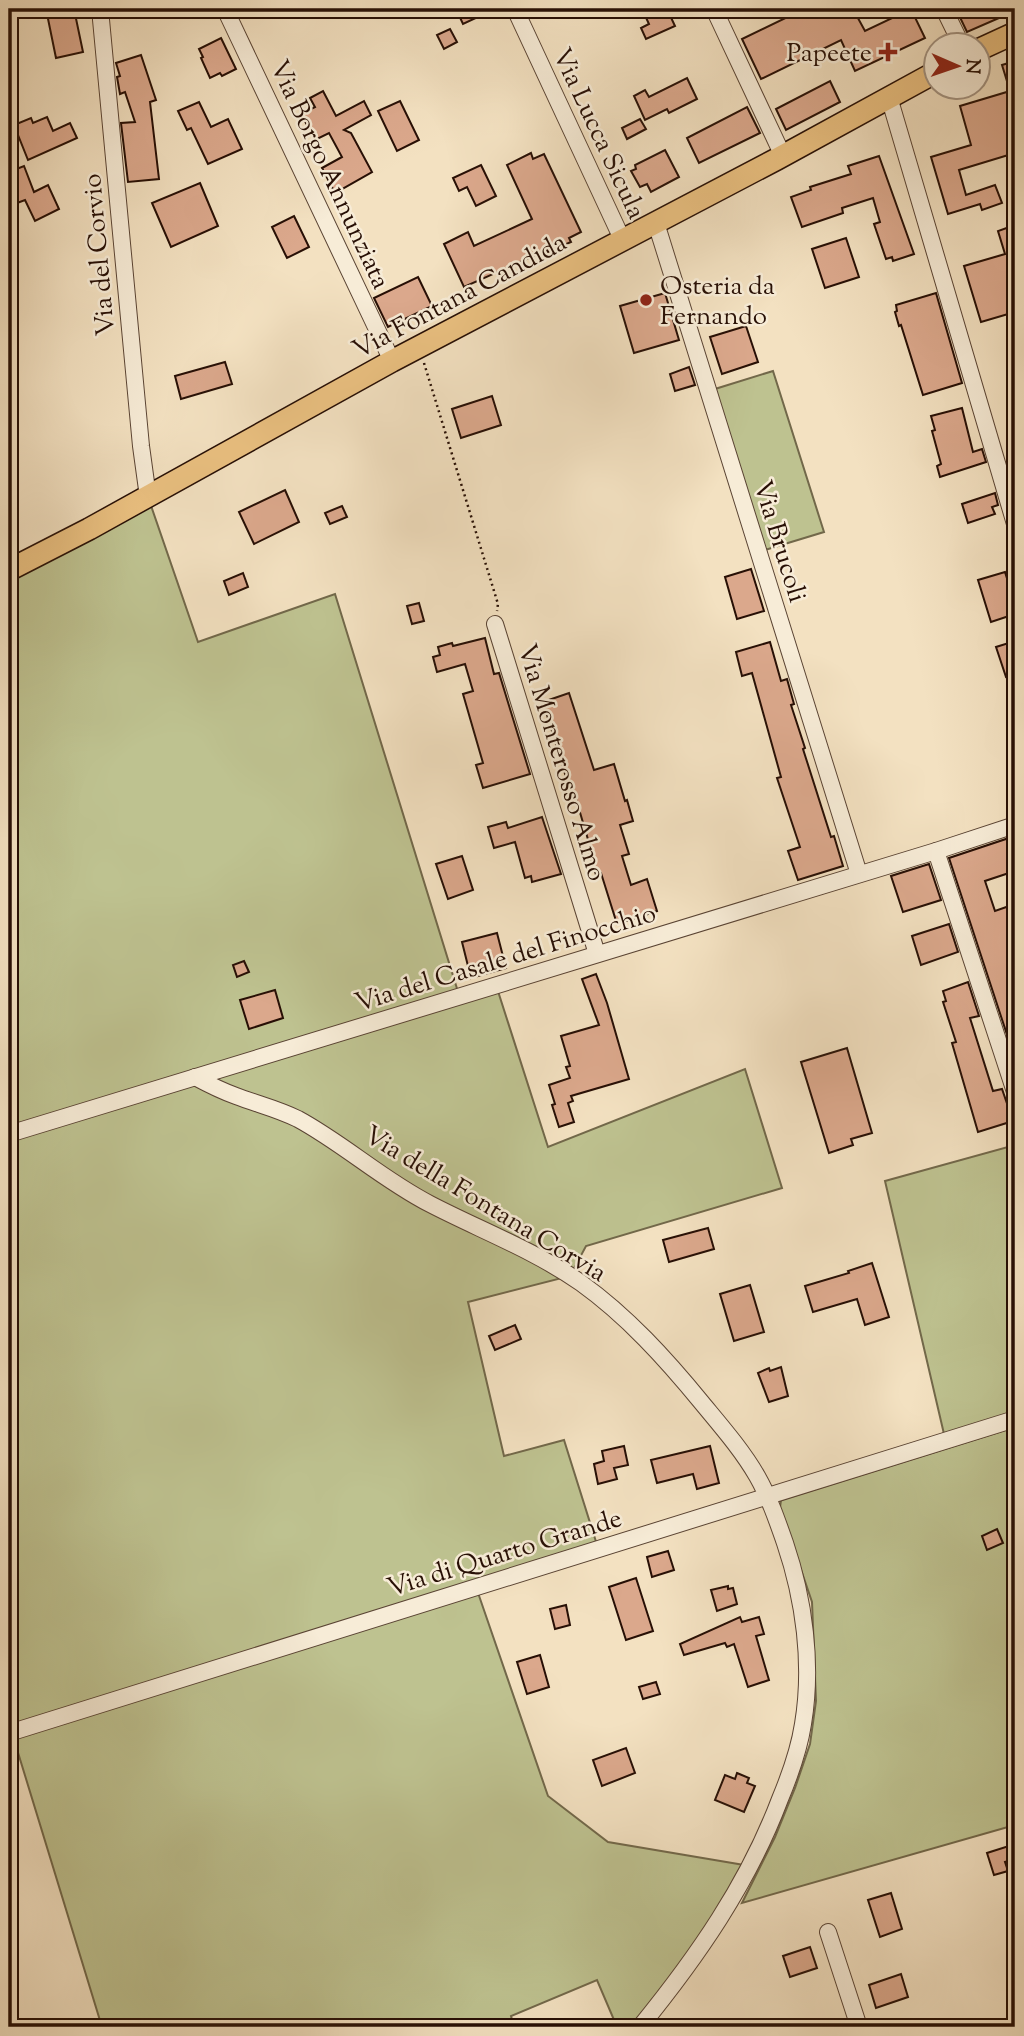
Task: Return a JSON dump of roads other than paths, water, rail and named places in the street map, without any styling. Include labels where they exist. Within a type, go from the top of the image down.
[{"type":"main road","points":[[992,44],[1015,33]]},
{"type":"main road","name":"Via Fontana Candida","points":[[9,570],[392,361],[623,241],[922,79]]},
{"type":"street","name":"Via del Corvio","points":[[100,9],[139,434],[148,496]]},
{"type":"street","name":"Via Borgo Annunziata","points":[[225,9],[392,361]]},
{"type":"street","name":"Via Lucca Sicula","points":[[515,9],[623,241]]},
{"type":"street","points":[[714,9],[783,156]]},
{"type":"street","points":[[944,9],[955,32]]},
{"type":"street","points":[[889,97],[1015,524]]},
{"type":"street","name":"Via Brucoli","points":[[656,223],[859,874]]},
{"type":"street","name":"Via Monterosso Almo","points":[[495,624],[597,954]]},
{"type":"street","name":"Via del Casale del Finocchio","points":[[9,1134],[1015,825]]},
{"type":"street","points":[[936,851],[1015,1092]]},
{"type":"street","name":"Via della Fontana Corvia","points":[[195,1077],[234,1096],[297,1119],[406,1191],[547,1262],[589,1289],[637,1332],[685,1382],[737,1447],[767,1495],[789,1554],[802,1611],[806,1694],[799,1743],[774,1817],[734,1897],[700,1949],[640,2027]]},
{"type":"street","name":"Via di Quarto Grande","points":[[9,1733],[1015,1419]]},
{"type":"street","points":[[828,1932],[859,2027]]},
{"type":"place","name":"Papeete","points":[[888,52]]},
{"type":"place","name":"Osteria da Fernando","points":[[646,300]]}]
